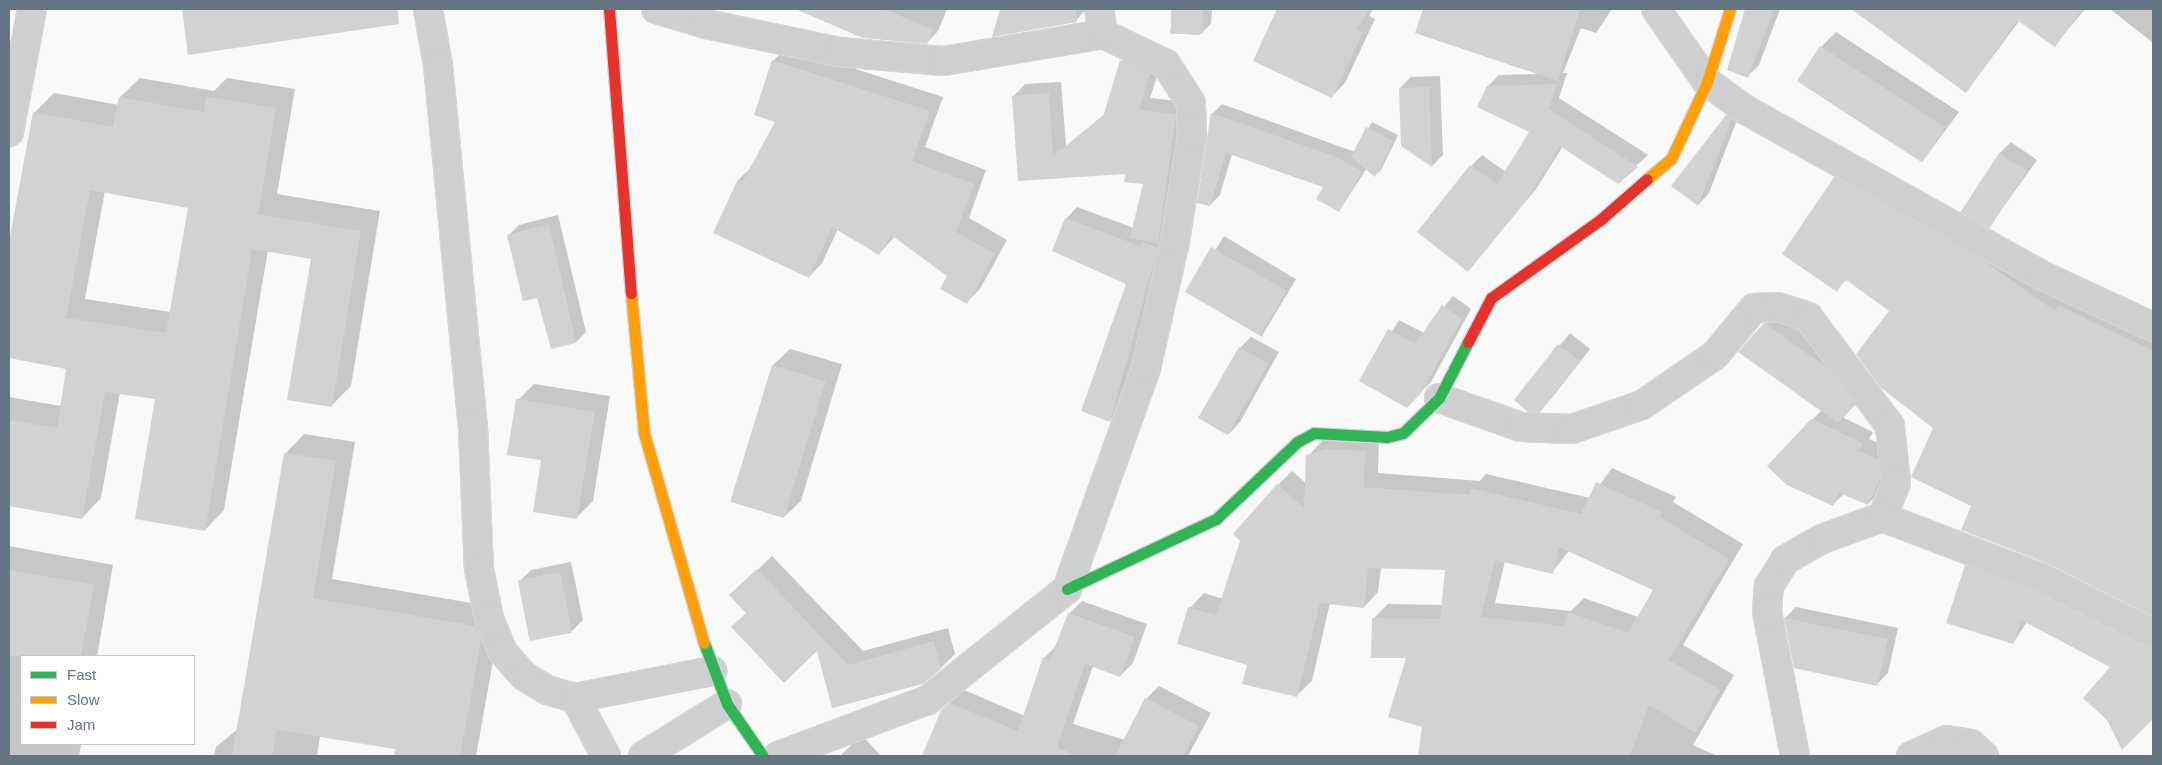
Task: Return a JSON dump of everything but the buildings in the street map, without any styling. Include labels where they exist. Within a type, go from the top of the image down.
[{"type":"street","points":[[9,132],[32,9]]},
{"type":"street","points":[[428,9],[438,65],[473,428],[479,569],[489,618],[502,651],[524,676],[547,690],[575,698],[712,671]]},
{"type":"street","points":[[609,9],[615,126],[644,433],[712,671],[728,704],[763,756]]},
{"type":"street","points":[[656,9],[706,24],[840,52],[944,61],[1101,21],[1166,64],[1191,103],[1192,136],[1175,241],[1146,368],[1067,590]]},
{"type":"street","points":[[1656,9],[1706,82],[1746,110],[2039,274],[2153,327]]},
{"type":"street","points":[[778,756],[928,700],[1067,590],[1216,519],[1296,442],[1314,433],[1387,437],[1403,433],[1439,398],[1491,298],[1600,220],[1671,159],[1706,82],[1730,9]]},
{"type":"street","points":[[1439,398],[1521,427],[1572,429],[1642,405],[1715,355],[1754,308],[1778,307],[1808,317],[1890,426],[1896,483],[1882,517]]},
{"type":"street","points":[[1795,756],[1767,612],[1769,586],[1785,560],[1822,539],[1882,517],[2042,578],[2153,634]]},
{"type":"street","points":[[575,698],[606,756]]},
{"type":"street","points":[[643,756],[728,704]]},
{"type":"street","points":[[1911,756],[1947,740],[1971,744],[1984,756]]},
{"type":"traffic: fast","points":[[1067,589],[1216,519],[1297,442],[1314,433],[1387,437],[1403,433],[1439,398],[1468,342]]},
{"type":"traffic: fast","points":[[704,643],[727,704],[763,756]]},
{"type":"traffic: slow","points":[[1647,179],[1671,159],[1707,82],[1730,9]]},
{"type":"traffic: slow","points":[[631,293],[644,433],[704,643]]},
{"type":"traffic: jam","points":[[609,9],[631,293]]},
{"type":"traffic: jam","points":[[1468,342],[1491,298],[1600,220],[1647,179]]}]
